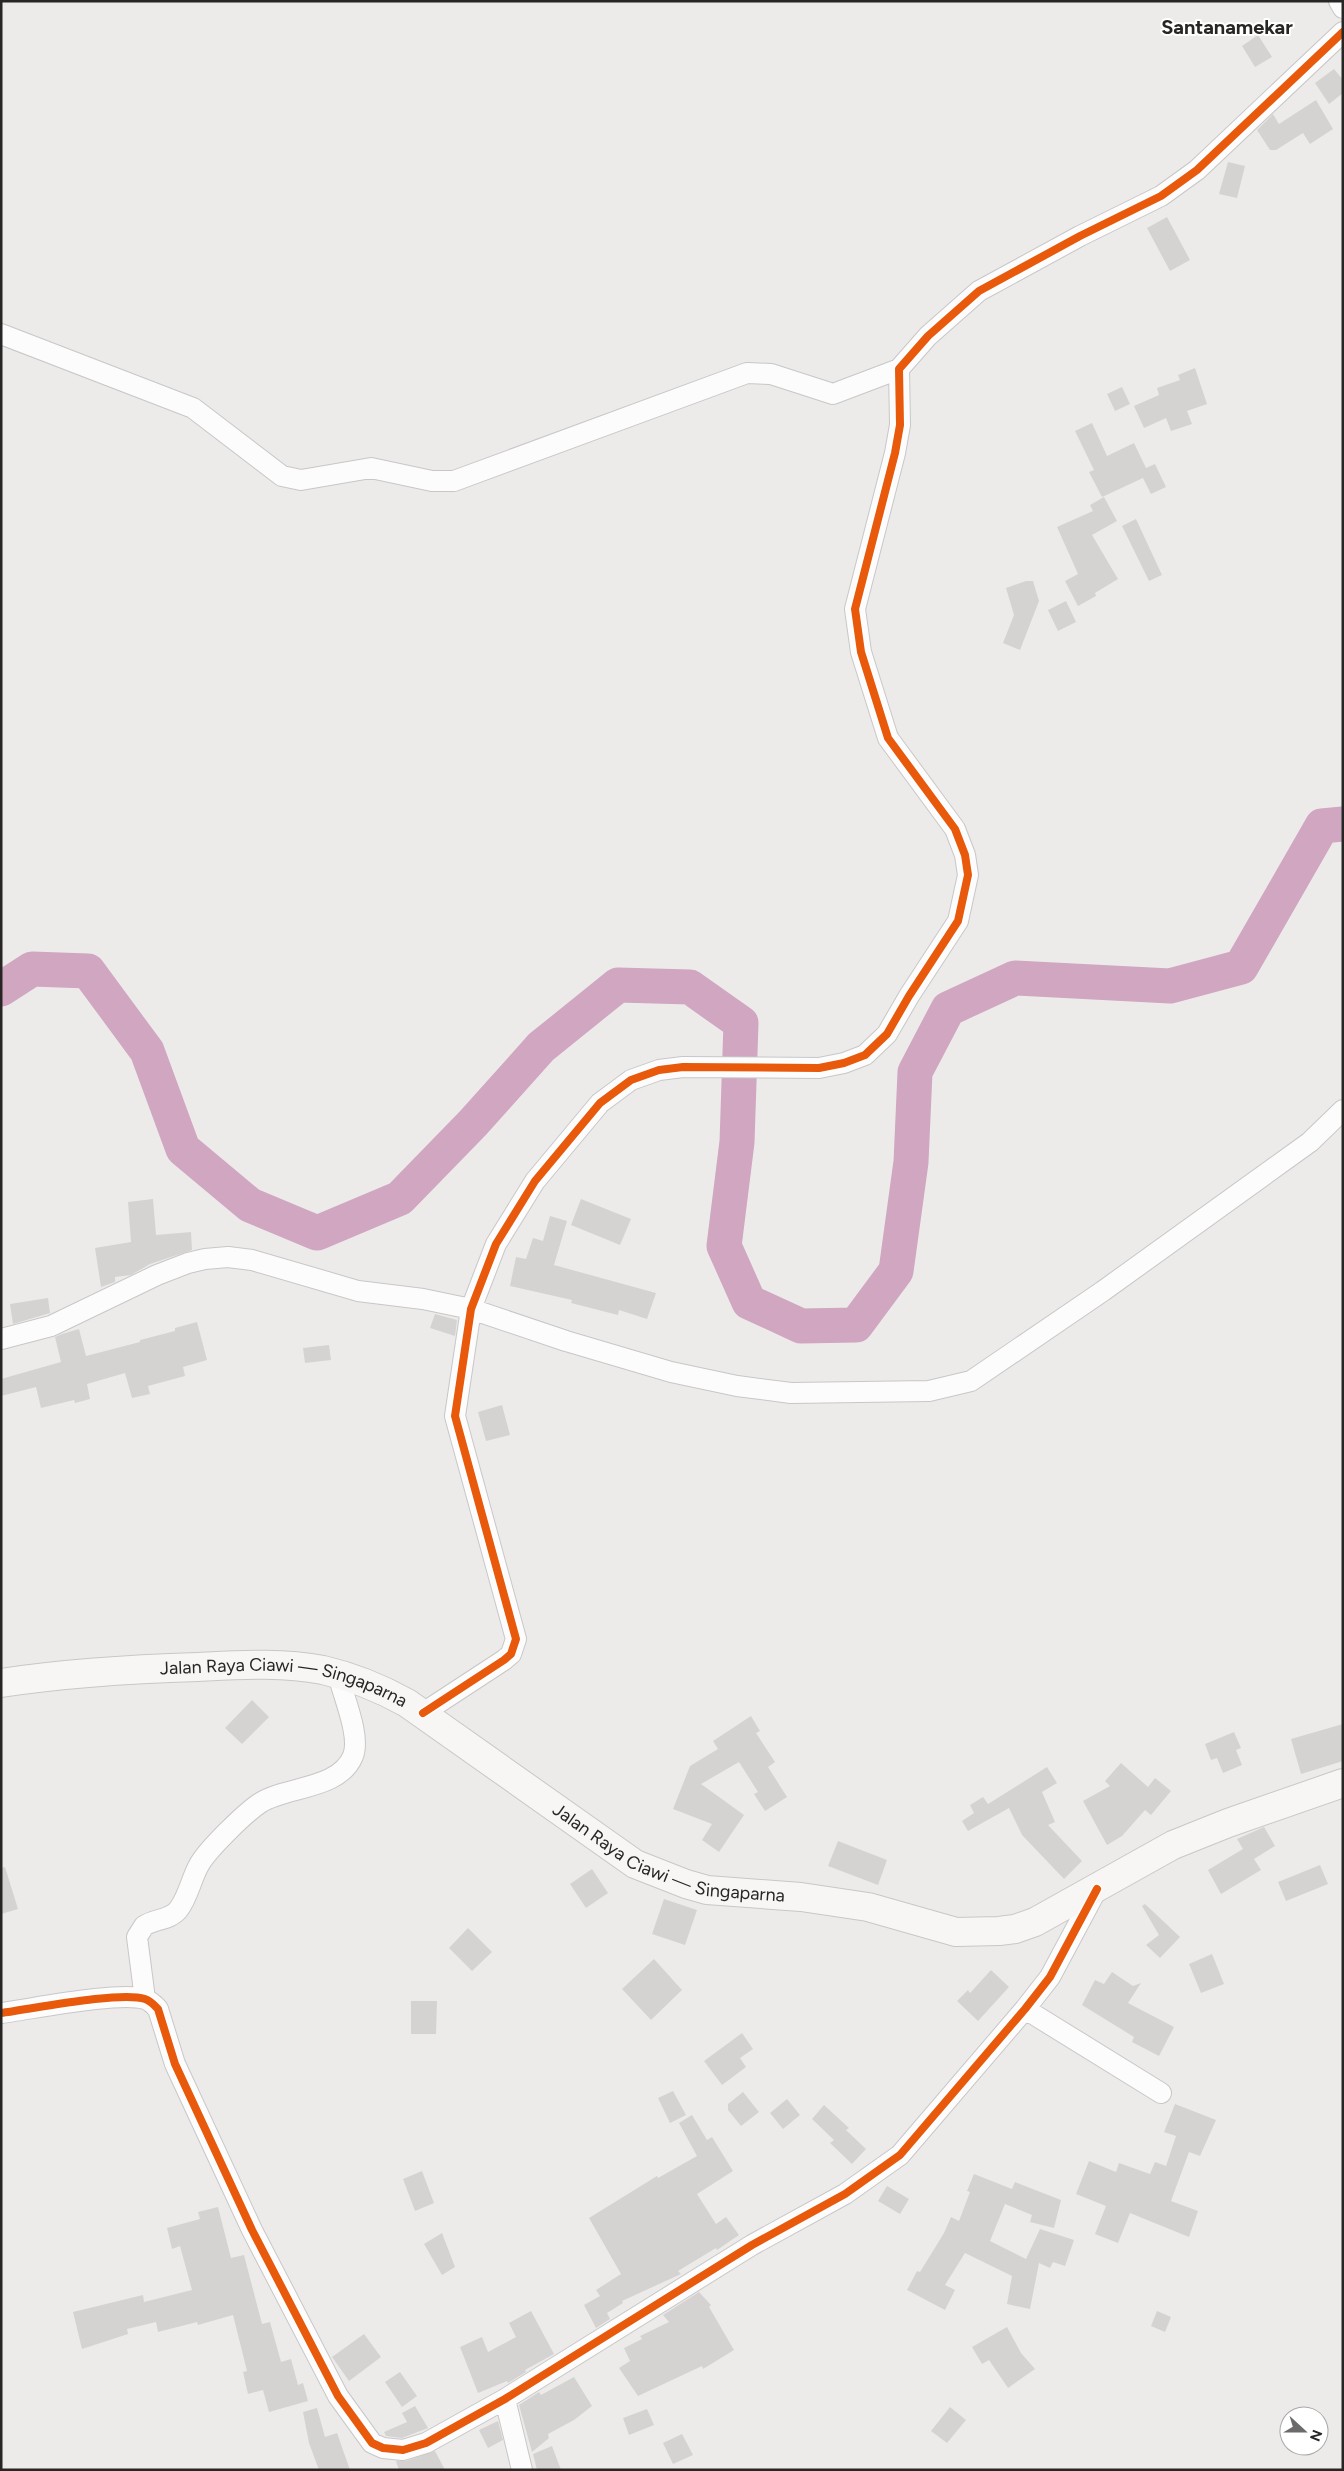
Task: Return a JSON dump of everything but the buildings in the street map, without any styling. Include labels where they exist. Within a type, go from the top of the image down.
[{"type":"main road","name":"Jalan Raya Ciawi — Singaparna","points":[[1,1683],[42,1677],[145,1669],[252,1665],[321,1670],[338,1674],[369,1683],[423,1713],[635,1864],[708,1890],[801,1897],[868,1907],[956,1932],[981,1933],[1015,1929],[1034,1922],[1097,1889],[1173,1845],[1228,1823],[1343,1783]]},
{"type":"street","points":[[1339,1],[1343,8]]},
{"type":"street","points":[[1,334],[193,408],[211,420],[273,471],[292,480],[371,468],[432,481],[454,481],[747,373],[771,374],[833,394],[899,369],[928,336],[979,291],[1080,236],[1161,196],[1197,170],[1343,32]]},
{"type":"street","points":[[423,1713],[504,1660],[510,1654],[516,1639],[455,1416],[471,1309],[496,1244],[530,1189],[600,1103],[631,1080],[659,1070],[797,1066],[819,1068],[844,1063],[865,1054],[878,1045],[888,1034],[909,996],[958,921],[968,875],[965,855],[955,829],[921,786],[888,738],[861,652],[857,632],[855,609],[895,453],[900,425],[899,369]]},
{"type":"street","points":[[1,1339],[52,1326],[157,1275],[205,1259],[252,1260],[358,1291],[423,1299],[471,1309],[566,1341],[671,1372],[736,1386],[791,1394],[929,1391],[971,1381],[1044,1332],[1310,1142],[1343,1110]]},
{"type":"street","points":[[145,1999],[137,1937],[144,1926],[170,1916],[178,1910],[204,1857],[258,1805],[269,1798],[328,1779],[344,1768],[352,1757],[355,1737],[338,1674]]},
{"type":"street","points":[[1,2013],[124,1996],[145,1999],[158,2009],[175,2064],[252,2230],[338,2396],[372,2443],[393,2450],[413,2448],[505,2399],[752,2245],[845,2194],[900,2154],[1025,2009],[1050,1977],[1097,1889]]},
{"type":"street","points":[[1025,2009],[1161,2093]]},
{"type":"street","points":[[505,2399],[522,2470]]},
{"type":"waterway","points":[[1,989],[32,969],[88,971],[147,1051],[183,1149],[250,1205],[317,1233],[400,1198],[473,1123],[541,1047],[618,985],[690,987],[741,1023],[737,1142],[724,1246],[749,1302],[801,1326],[856,1325],[896,1271],[911,1162],[915,1072],[948,1009],[1015,978],[1170,986],[1241,967],[1322,826],[1343,824]]},
{"type":"cycle path","points":[[423,1713],[504,1660],[511,1654],[516,1639],[455,1416],[471,1309],[496,1244],[535,1181],[600,1103],[631,1080],[659,1070],[683,1067],[819,1068],[844,1063],[865,1055],[887,1034],[909,996],[958,921],[968,875],[965,855],[955,829],[888,738],[861,652],[855,609],[895,453],[900,425],[899,369],[928,336],[979,291],[1080,236],[1161,196],[1197,170],[1343,32]]},
{"type":"cycle path","points":[[1,2013],[116,1997],[145,1999],[158,2009],[175,2064],[252,2230],[338,2396],[372,2443],[383,2448],[403,2450],[426,2443],[505,2399],[752,2245],[845,2194],[900,2155],[1025,2009],[1050,1977],[1097,1889]]},
{"type":"district","name":"Santanamekar","points":[[1227,27]]}]
